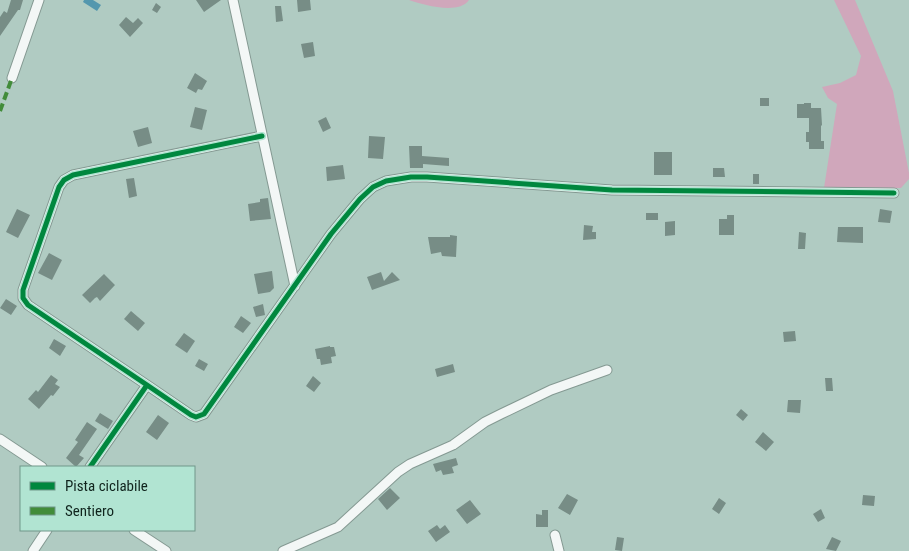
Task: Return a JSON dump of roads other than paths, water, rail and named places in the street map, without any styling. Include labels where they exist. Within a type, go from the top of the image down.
[{"type":"street","points":[[12,78],[39,0]]},
{"type":"street","points":[[233,0],[295,286]]},
{"type":"street","points":[[262,136],[74,174],[64,180],[59,187],[23,290],[24,301],[191,415],[199,416],[204,414],[337,226],[364,195],[381,182],[427,176],[617,190],[894,193]]},
{"type":"street","points":[[283,551],[324,535],[338,527],[398,472],[410,464],[454,445],[485,422],[551,390],[607,370]]},
{"type":"street","points":[[91,466],[147,385]]},
{"type":"street","points":[[0,439],[40,466]]},
{"type":"street","points":[[32,551],[46,531]]},
{"type":"street","points":[[136,531],[166,551]]},
{"type":"street","points":[[555,535],[559,551]]},
{"type":"water","points":[[84,0],[93,0],[101,5],[97,11],[83,2]]}]
